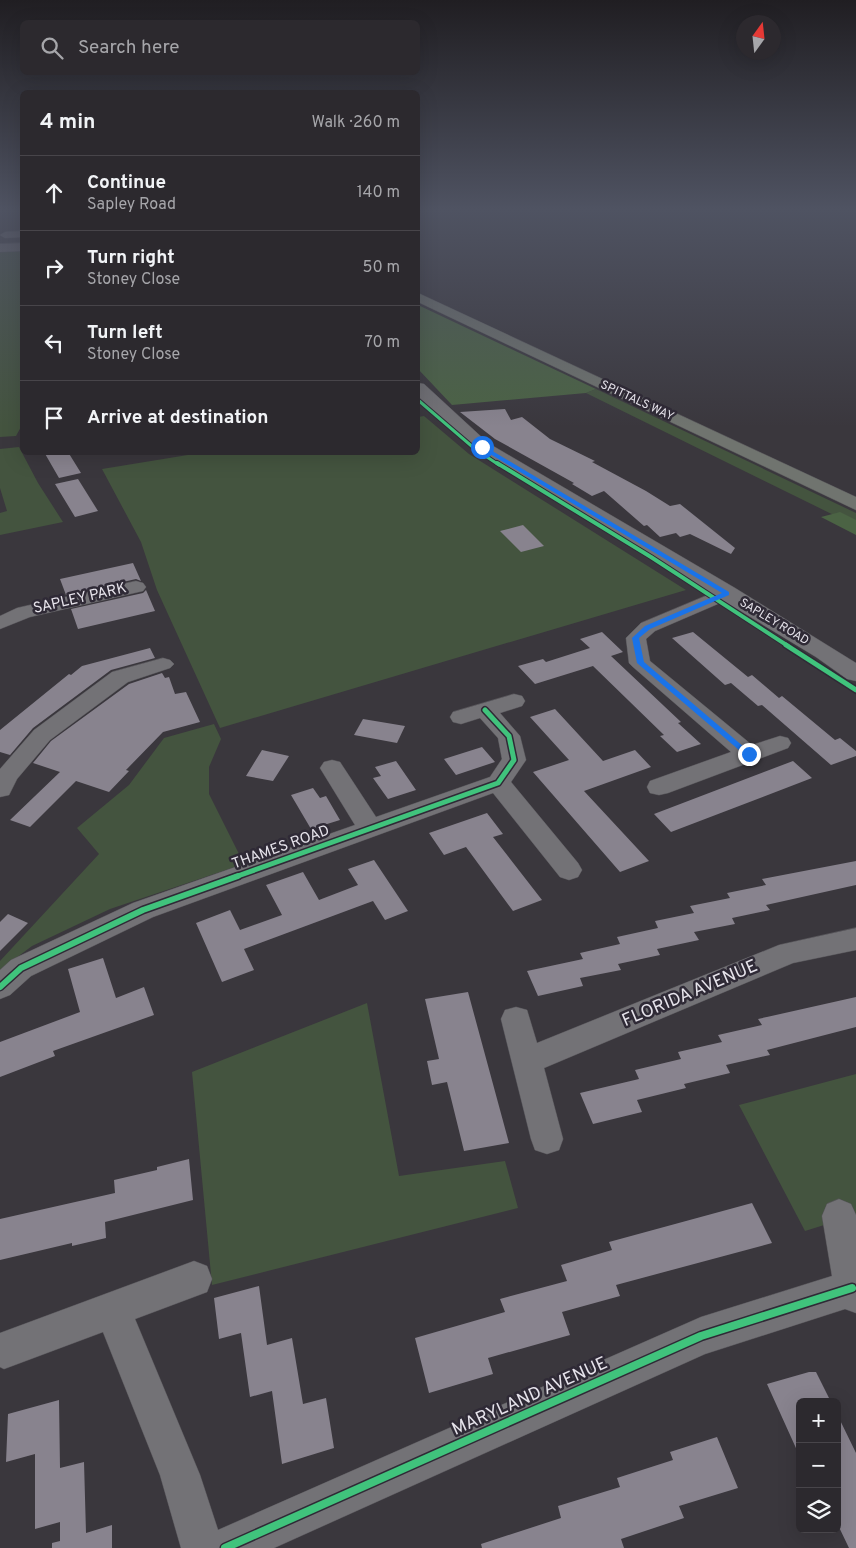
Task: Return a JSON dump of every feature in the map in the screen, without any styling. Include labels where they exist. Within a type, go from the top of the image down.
[{"type":"highway","name":"SPITTALS WAY","points":[[420,298],[856,504]]},
{"type":"street","name":"SAPLEY ROAD","points":[[420,390],[482,447],[727,593],[824,652],[856,674]]},
{"type":"street","name":"SAPLEY PARK","points":[[0,624],[24,612],[136,587]]},
{"type":"street","points":[[727,593],[648,627],[636,638],[640,663],[749,754]]},
{"type":"street","name":"SAPLEY PARK","points":[[17,594],[24,612]]},
{"type":"street","points":[[0,788],[8,775],[42,734],[120,677],[163,664]]},
{"type":"street","points":[[514,701],[473,714],[509,736],[514,760],[498,783],[569,870]]},
{"type":"street","points":[[659,787],[780,743]]},
{"type":"street","points":[[332,768],[370,828]]},
{"type":"street","name":"THAMES ROAD","points":[[0,987],[21,968],[143,910],[498,783]]},
{"type":"street","name":"FLORIDA AVENUE","points":[[528,1061],[789,953],[856,939]]},
{"type":"street","points":[[516,1019],[547,1139]]},
{"type":"street","name":"MARYLAND AVENUE","points":[[224,1548],[702,1336],[854,1292],[839,1216]]},
{"type":"street","points":[[4,1350],[194,1279]]},
{"type":"street","points":[[112,1309],[180,1474],[202,1548]]},
{"type":"green space","points":[[0,283],[20,283],[20,429],[16,436],[0,437]]},
{"type":"green space","points":[[420,306],[596,389],[586,393],[452,405],[420,371]]},
{"type":"green space","points":[[596,389],[856,513],[856,526],[586,393]]},
{"type":"green space","points":[[424,416],[469,454],[686,590],[220,728],[157,590],[141,542],[102,469],[188,455],[420,455],[420,417]]},
{"type":"green space","points":[[19,447],[20,455],[23,455],[38,483],[63,522],[0,535],[0,513],[7,511],[0,488],[0,449]]},
{"type":"green space","points":[[840,512],[856,520],[856,535],[821,517]]},
{"type":"green space","points":[[214,724],[221,739],[209,767],[209,794],[244,864],[110,909],[32,946],[0,970],[0,961],[99,854],[77,828],[129,785],[164,738]]},
{"type":"green space","points":[[367,1003],[399,1176],[505,1161],[518,1208],[212,1285],[192,1072]]},
{"type":"green space","points":[[856,1074],[856,1215],[805,1231],[739,1105]]},
{"type":"building","points":[[505,409],[511,420],[522,417],[550,439],[595,461],[592,462],[670,506],[680,504],[735,548],[731,554],[690,534],[680,537],[676,533],[660,537],[647,525],[644,526],[604,491],[592,496],[572,484],[574,483],[495,439],[460,412]]},
{"type":"building","points":[[46,455],[70,455],[81,473],[59,478]]},
{"type":"building","points":[[78,479],[98,511],[75,517],[55,484]]},
{"type":"building","points":[[523,525],[544,546],[521,552],[500,531]]},
{"type":"building","points":[[133,563],[141,581],[136,579],[66,595],[60,579]]},
{"type":"building","points":[[146,590],[155,611],[78,629],[71,609],[143,593]]},
{"type":"building","points":[[602,632],[623,652],[611,656],[681,722],[678,723],[701,744],[677,752],[660,736],[664,735],[593,666],[535,684],[518,666],[543,659],[546,662],[590,648],[580,639]]},
{"type":"building","points":[[693,632],[748,677],[752,675],[779,698],[782,696],[835,740],[840,738],[856,751],[856,756],[831,765],[762,705],[758,706],[731,683],[725,685],[672,638]]},
{"type":"building","points":[[150,648],[155,658],[111,670],[33,728],[10,755],[0,752],[0,730],[69,674],[71,675],[82,666]]},
{"type":"building","points":[[162,673],[165,678],[169,677],[175,694],[186,692],[200,722],[163,732],[126,770],[129,771],[109,792],[76,781],[30,827],[10,820],[60,772],[33,763],[51,741],[129,684]]},
{"type":"building","points":[[555,709],[603,761],[635,750],[651,767],[584,791],[649,861],[620,872],[533,772],[569,760],[530,717]]},
{"type":"building","points":[[363,719],[405,726],[397,743],[354,735]]},
{"type":"building","points":[[482,747],[495,762],[456,775],[444,759]]},
{"type":"building","points":[[262,750],[289,756],[273,781],[246,776]]},
{"type":"building","points":[[396,761],[416,790],[388,799],[373,778],[381,776],[375,767]]},
{"type":"building","points":[[793,761],[812,778],[671,832],[654,814]]},
{"type":"building","points":[[313,788],[320,798],[326,796],[340,820],[311,829],[291,795]]},
{"type":"building","points":[[487,813],[503,834],[493,837],[542,900],[513,911],[466,847],[444,855],[429,833]]},
{"type":"building","points":[[374,860],[408,911],[385,920],[373,901],[244,949],[254,970],[222,982],[196,923],[230,910],[240,930],[282,915],[266,885],[303,872],[319,900],[358,885],[348,869]]},
{"type":"building","points":[[856,861],[856,885],[766,905],[770,910],[732,918],[735,924],[694,932],[699,940],[657,949],[660,955],[618,964],[621,970],[580,978],[583,986],[538,996],[527,971],[583,959],[580,953],[620,944],[617,937],[658,928],[655,921],[694,913],[690,906],[730,898],[727,893],[766,885],[762,879]]},
{"type":"building","points":[[8,914],[28,923],[0,951],[0,922]]},
{"type":"building","points":[[103,958],[116,998],[144,987],[154,1015],[53,1051],[55,1056],[0,1077],[0,1042],[80,1012],[68,969]]},
{"type":"building","points":[[468,992],[509,1143],[464,1151],[447,1082],[432,1085],[427,1061],[439,1059],[425,999]]},
{"type":"building","points":[[856,997],[856,1027],[767,1050],[770,1055],[726,1065],[730,1073],[684,1084],[686,1088],[637,1100],[642,1112],[593,1124],[580,1093],[639,1079],[635,1070],[681,1059],[678,1052],[722,1042],[718,1035],[762,1025],[758,1019]]},
{"type":"building","points":[[189,1159],[193,1200],[105,1222],[106,1238],[72,1246],[72,1243],[0,1260],[0,1219],[115,1193],[114,1180],[157,1170],[157,1167]]},
{"type":"building","points":[[752,1203],[772,1243],[616,1285],[620,1296],[562,1312],[570,1335],[488,1358],[493,1374],[429,1393],[415,1338],[505,1312],[500,1299],[567,1281],[561,1265],[612,1250],[609,1242]]},
{"type":"building","points":[[259,1286],[267,1345],[292,1338],[303,1404],[326,1398],[334,1448],[282,1464],[272,1391],[250,1397],[241,1333],[219,1339],[214,1298]]},
{"type":"building","points":[[809,1372],[816,1372],[829,1398],[796,1398],[796,1448],[767,1384]]},
{"type":"building","points":[[59,1400],[60,1468],[84,1462],[86,1533],[112,1525],[112,1548],[52,1548],[52,1543],[60,1541],[60,1522],[35,1529],[35,1454],[6,1462],[8,1414]]},
{"type":"building","points":[[841,1422],[856,1453],[856,1548],[849,1548],[841,1531]]},
{"type":"building","points":[[717,1437],[738,1488],[679,1506],[684,1518],[621,1539],[624,1548],[482,1548],[481,1544],[561,1518],[558,1506],[620,1487],[617,1478],[673,1460],[670,1452]]},
{"type":"cycle path","points":[[420,402],[475,449],[535,488],[651,557],[856,690]]},
{"type":"cycle path","points":[[0,987],[21,968],[143,910],[498,783],[514,760],[509,736],[485,710]]},
{"type":"cycle path","points":[[225,1548],[701,1336],[852,1288]]},
{"type":"route","points":[[482,447],[727,593],[648,627],[636,638],[640,663],[749,754]]}]
